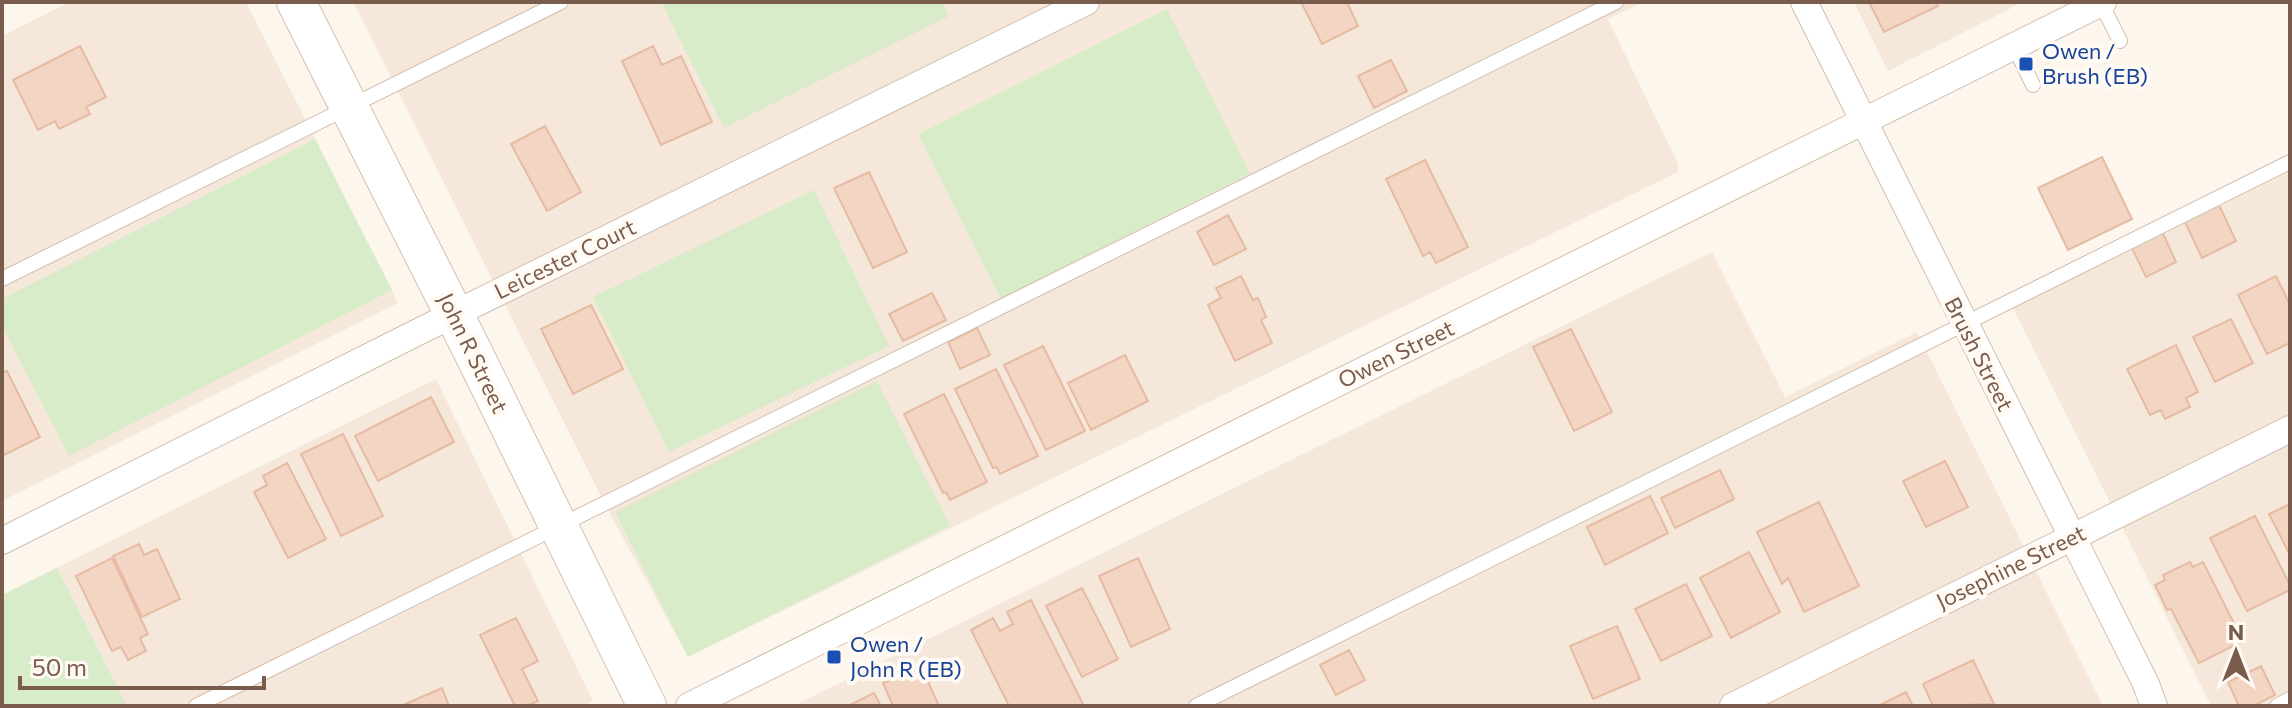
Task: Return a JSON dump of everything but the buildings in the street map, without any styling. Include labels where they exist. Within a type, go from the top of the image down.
[{"type":"street","name":"John R Street","points":[[296,2],[647,706]]},
{"type":"street","name":"Leicester Court","points":[[2,541],[1086,2]]},
{"type":"street","name":"Brush Street","points":[[1804,2],[2146,684],[2154,706]]},
{"type":"street","name":"Owen Street","points":[[689,706],[2102,2]]},
{"type":"street","name":"Josephine Street","points":[[1733,706],[2290,429]]},
{"type":"lane","points":[[2,279],[561,2]]},
{"type":"lane","points":[[196,706],[1616,2]]},
{"type":"lane","points":[[2102,2],[2120,41]]},
{"type":"lane","points":[[2014,46],[2033,85]]},
{"type":"lane","points":[[1196,706],[2290,162]]},
{"type":"lane","points":[[2277,706],[2290,699]]},
{"type":"shaded area","points":[[70,2],[246,2],[398,303],[2,501],[2,36]]},
{"type":"shaded area","points":[[353,2],[1643,2],[1608,19],[1678,164],[1678,172],[688,657],[609,512]]},
{"type":"shaded area","points":[[1854,2],[2023,2],[1888,71]]},
{"type":"shaded area","points":[[2290,172],[2290,706],[2211,706],[2013,308]]},
{"type":"shaded area","points":[[1712,252],[1785,397],[1917,332],[2103,706],[793,706]]},
{"type":"shaded area","points":[[436,379],[593,701],[582,706],[2,706],[2,595]]},
{"type":"green space","points":[[661,2],[942,2],[949,16],[724,128]]},
{"type":"green space","points":[[1167,9],[1250,173],[1001,299],[918,134]]},
{"type":"green space","points":[[315,139],[392,290],[69,456],[2,326],[2,299]]},
{"type":"green space","points":[[814,190],[889,346],[669,452],[593,297]]},
{"type":"green space","points":[[877,381],[950,526],[688,657],[615,512]]},
{"type":"green space","points":[[57,568],[127,706],[2,706],[2,595]]},
{"type":"place","name":"Owen / Brush (EB)","points":[[2026,64]]},
{"type":"place","name":"Owen / John R (EB)","points":[[834,657]]}]
